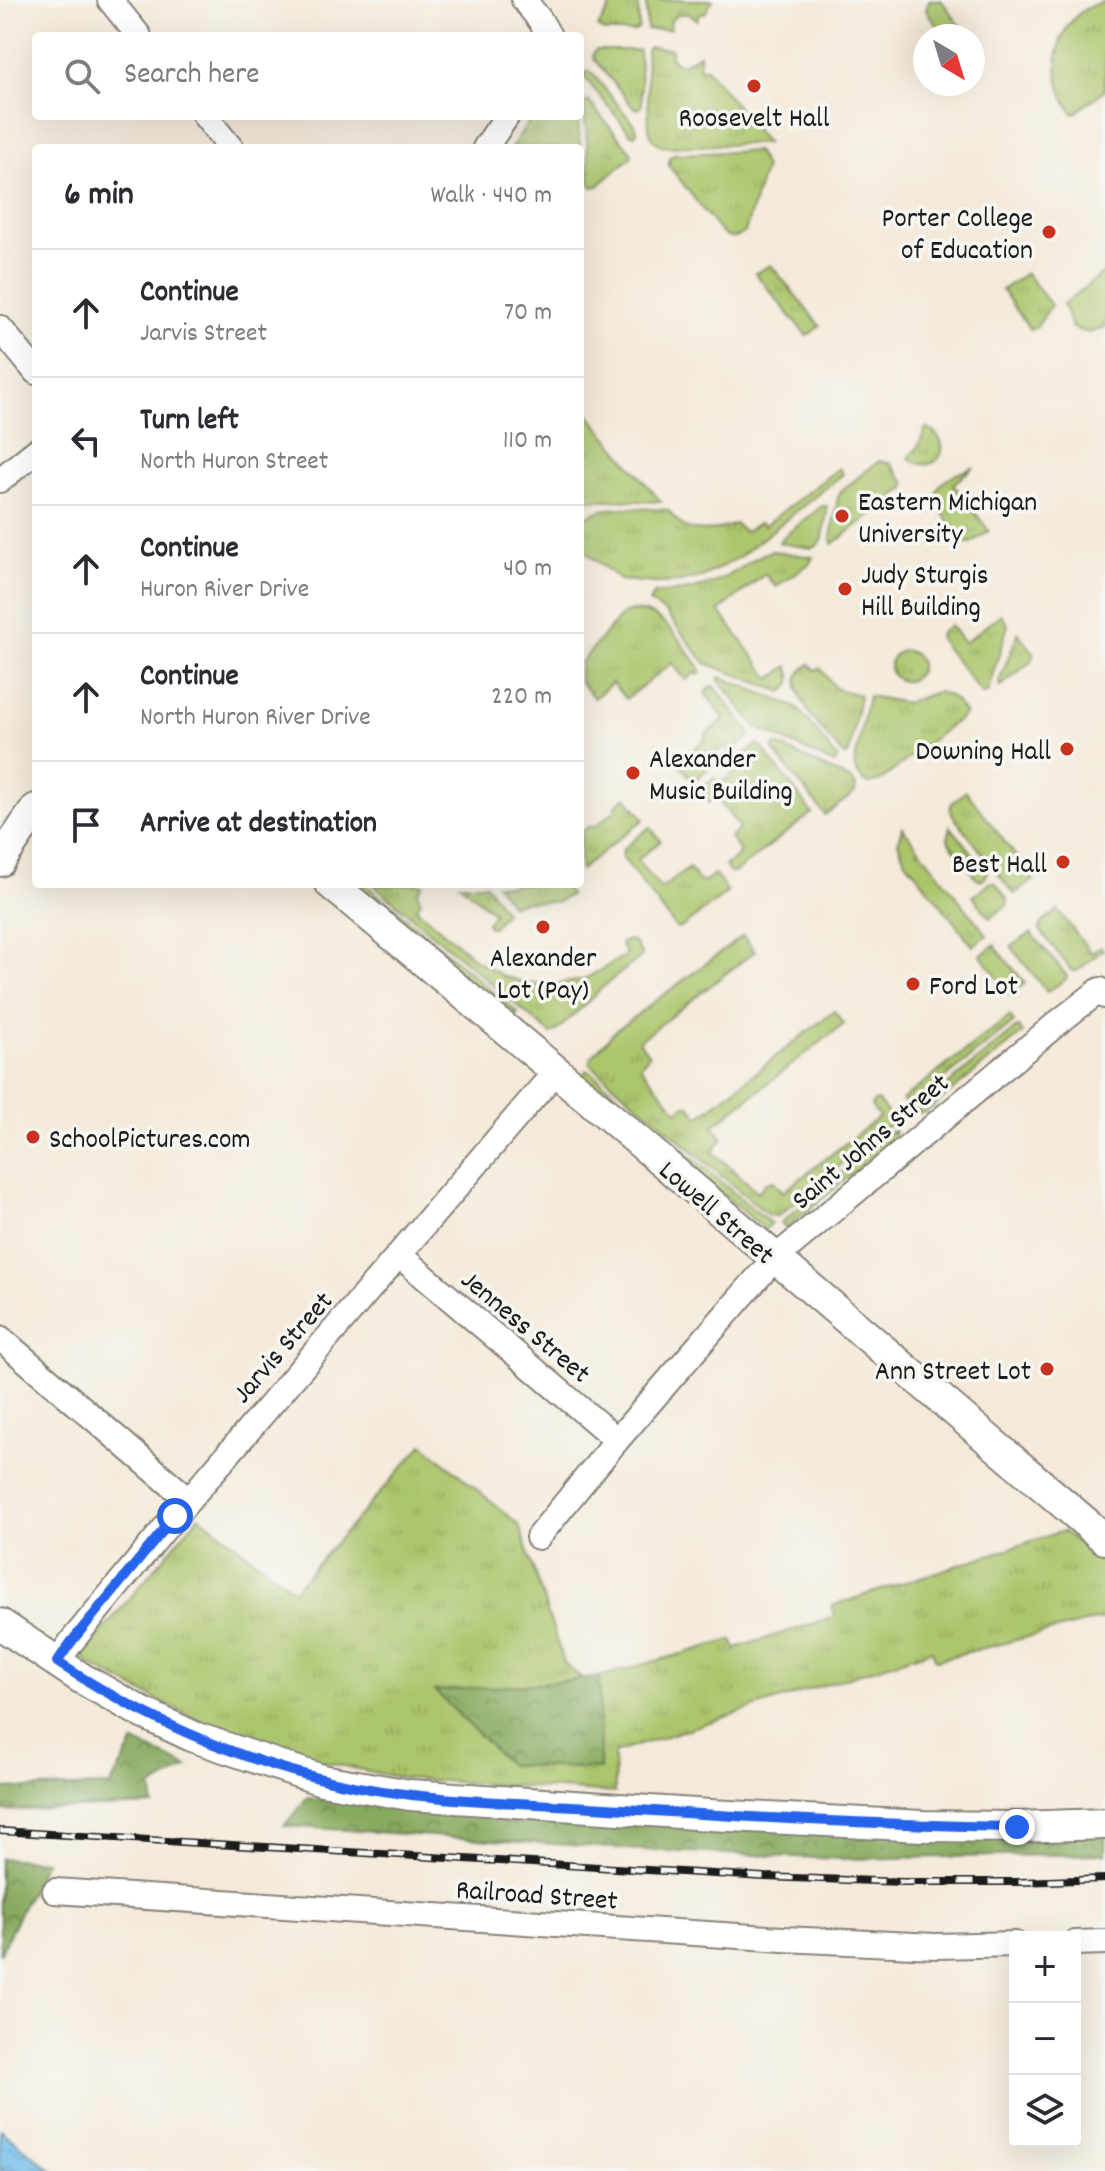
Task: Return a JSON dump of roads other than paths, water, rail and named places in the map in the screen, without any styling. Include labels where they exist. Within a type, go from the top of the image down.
[{"type":"main road","points":[[0,861],[32,815]]},
{"type":"main road","name":"Lowell Street","points":[[336,888],[556,1071],[1105,1539]]},
{"type":"main road","points":[[0,1624],[141,1712],[194,1737],[322,1780],[436,1797],[923,1826],[1105,1824]]},
{"type":"street","points":[[110,0],[136,32]]},
{"type":"street","points":[[524,0],[547,32]]},
{"type":"street","points":[[208,120],[228,144]]},
{"type":"street","points":[[488,144],[504,120]]},
{"type":"street","points":[[0,328],[32,367]]},
{"type":"street","points":[[0,480],[32,454]]},
{"type":"street","name":"Saint Johns Street","points":[[538,1537],[617,1440],[774,1259],[1048,1031],[1102,993]]},
{"type":"street","name":"Jarvis Street","points":[[57,1662],[189,1500],[556,1071]]},
{"type":"street","name":"Jenness Street","points":[[399,1255],[617,1440]]},
{"type":"street","points":[[0,1338],[189,1500]]},
{"type":"street","name":"Railroad Street","points":[[55,1891],[783,1939],[936,1946],[1009,1944]]},
{"type":"street","points":[[1081,1943],[1105,1942]]},
{"type":"water","points":[[0,2129],[53,2171],[0,2171]]},
{"type":"railway","points":[[0,1831],[764,1877],[904,1882],[1105,1879]]},
{"type":"place","name":"Roosevelt Hall","points":[[754,86]]},
{"type":"place","name":"Porter College of Education","points":[[1049,232]]},
{"type":"place","name":"Eastern Michigan University","points":[[842,516]]},
{"type":"place","name":"Judy Sturgis Hill Building","points":[[845,589]]},
{"type":"place","name":"Downing Hall","points":[[1067,749]]},
{"type":"place","name":"Alexander Music Building","points":[[633,773]]},
{"type":"place","name":"Best Hall","points":[[1063,862]]},
{"type":"place","name":"Alexander Lot (Pay)","points":[[543,927]]},
{"type":"place","name":"Ford Lot","points":[[913,984]]},
{"type":"place","name":"SchoolPictures.com","points":[[33,1137]]},
{"type":"place","name":"Ann Street Lot","points":[[1047,1369]]}]
